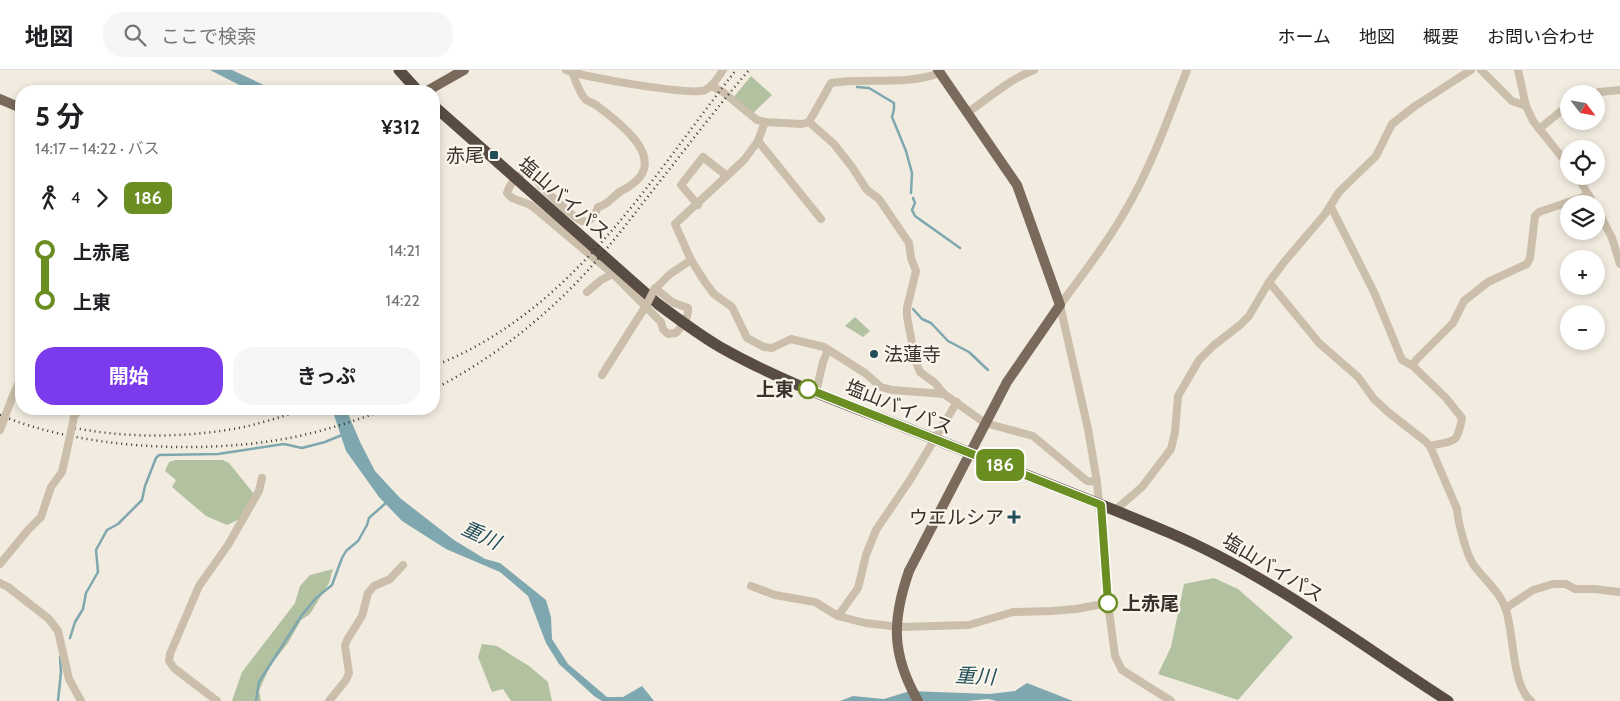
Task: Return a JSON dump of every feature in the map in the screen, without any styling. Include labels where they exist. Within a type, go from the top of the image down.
[{"type":"highway","points":[[399,70],[413,85]]},
{"type":"highway","name":"塩山バイパス","points":[[440,111],[658,304],[720,347],[764,370],[816,392],[1214,552],[1258,577],[1448,701]]},
{"type":"main road","points":[[438,85],[464,70]]},
{"type":"main road","points":[[918,701],[905,677],[896,633],[897,612],[909,571],[1007,382],[1060,305],[1017,185],[939,72]]},
{"type":"main road","points":[[0,100],[15,106]]},
{"type":"street","points":[[569,71],[593,77],[683,92],[704,91],[711,86],[723,70]]},
{"type":"street","points":[[967,113],[1020,75],[1034,70]]},
{"type":"street","points":[[1171,701],[1122,670],[1115,656],[1108,603],[1101,505],[1088,429],[1060,305],[1103,247],[1134,195],[1160,139],[1187,70]]},
{"type":"street","points":[[1114,511],[1142,487],[1171,449],[1175,432],[1178,396],[1199,360],[1249,316],[1269,282],[1331,206],[1339,192],[1376,156],[1392,124],[1414,106],[1471,70]]},
{"type":"street","points":[[1481,70],[1508,97],[1526,106]]},
{"type":"street","points":[[1518,70],[1526,106],[1539,129],[1560,155]]},
{"type":"street","points":[[569,71],[586,100],[621,125],[636,141],[645,157],[642,175],[604,206],[598,206],[592,218],[587,221],[578,219],[539,184],[530,172],[525,171],[515,179],[508,190],[508,196],[532,206],[613,274],[646,305],[661,322],[662,329],[668,334],[676,333],[684,323],[688,308],[672,302],[655,289]]},
{"type":"street","points":[[711,86],[723,92],[752,117],[765,122],[802,124],[809,122],[831,83],[843,81],[902,82],[929,77],[939,72]]},
{"type":"street","points":[[1605,91],[1620,90]]},
{"type":"street","points":[[1539,129],[1560,113]]},
{"type":"street","points":[[765,122],[758,141],[744,160],[698,205],[675,224],[691,260],[714,294],[732,307],[752,342],[772,348],[791,339],[824,347],[882,386],[892,390],[944,394]]},
{"type":"street","points":[[809,122],[834,144],[867,190],[879,199],[909,243],[911,258],[916,271],[907,308],[907,316],[920,372],[935,383],[944,394],[986,423],[1033,436],[1087,481],[1097,482]]},
{"type":"street","points":[[758,141],[821,219]]},
{"type":"street","points":[[698,205],[680,185],[704,157],[727,176]]},
{"type":"street","points":[[1583,185],[1589,195]]},
{"type":"street","points":[[1413,366],[1416,360],[1452,323],[1464,301],[1488,282],[1527,264],[1530,258],[1535,216],[1539,212],[1560,205]]},
{"type":"street","points":[[1331,206],[1374,292],[1402,360],[1413,366],[1446,398],[1462,418],[1459,436],[1454,440],[1430,446]]},
{"type":"street","points":[[1605,224],[1612,238],[1620,264]]},
{"type":"street","points":[[1612,238],[1620,244]]},
{"type":"street","points":[[602,375],[655,289],[670,274],[691,260]]},
{"type":"street","points":[[587,292],[601,280],[613,274]]},
{"type":"street","points":[[1269,282],[1319,343],[1358,377],[1374,399],[1430,446],[1457,509],[1458,520],[1471,561],[1496,589],[1506,608],[1518,677],[1531,701]]},
{"type":"street","points":[[816,392],[822,362],[828,350]]},
{"type":"street","points":[[0,430],[15,391]]},
{"type":"street","points":[[838,616],[858,588],[866,555],[876,530],[935,440],[956,402]]},
{"type":"street","points":[[0,564],[41,516],[51,487],[62,472],[75,415]]},
{"type":"street","points":[[217,701],[174,668],[169,661],[170,654],[199,586],[228,544],[259,490],[262,478]]},
{"type":"street","points":[[329,701],[346,680],[349,673],[347,640],[362,616],[368,593],[374,586],[390,579],[403,565]]},
{"type":"street","points":[[0,583],[8,587],[48,619],[58,631],[69,679],[81,701]]},
{"type":"street","points":[[1506,608],[1532,590],[1553,584],[1566,584],[1575,589],[1620,592]]},
{"type":"street","points":[[751,586],[775,595],[815,602],[838,616],[865,623],[900,626],[970,625],[1013,612],[1060,611],[1108,603]]},
{"type":"green space","points":[[751,76],[772,95],[753,113],[733,98]]},
{"type":"green space","points":[[855,317],[870,331],[863,337],[845,326]]},
{"type":"green space","points":[[175,460],[223,460],[229,463],[254,494],[240,519],[227,525],[206,516],[172,487],[176,480],[165,471],[169,462]]},
{"type":"green space","points":[[333,569],[329,583],[310,614],[301,620],[288,643],[270,666],[259,691],[261,701],[232,701],[242,672],[295,603],[300,586],[310,575]]},
{"type":"green space","points":[[1214,578],[1238,589],[1293,637],[1238,700],[1158,674],[1171,647],[1184,584]]},
{"type":"green space","points":[[482,644],[497,646],[529,666],[548,682],[552,701],[511,701],[503,689],[492,692],[478,657]]},
{"type":"water","points":[[210,70],[232,70],[264,85],[239,85]]},
{"type":"water","points":[[334,415],[349,415],[375,471],[400,498],[454,540],[485,559],[500,563],[546,600],[551,617],[552,639],[568,664],[607,697],[623,697],[642,686],[654,701],[602,701],[594,696],[559,664],[546,643],[528,596],[500,572],[446,549],[402,521],[379,497],[346,451]]},
{"type":"water","points":[[1027,683],[1073,701],[997,701],[988,699],[967,701],[840,701],[853,696],[884,699],[910,691],[990,694],[1015,691]]},
{"type":"waterway","points":[[857,87],[869,88],[894,103],[892,117],[906,151],[912,173],[911,193]]},
{"type":"waterway","points":[[913,198],[915,203],[912,210],[915,216],[960,248]]},
{"type":"waterway","points":[[913,309],[922,319],[931,323],[948,341],[969,352],[988,370]]},
{"type":"waterway","points":[[70,638],[75,622],[83,609],[86,593],[98,572],[96,550],[107,530],[118,524],[142,500],[145,486],[159,455],[218,454],[284,444],[302,448],[342,435]]},
{"type":"waterway","points":[[256,701],[259,682],[302,615],[316,598],[332,585],[346,551],[358,541],[369,518],[387,502]]},
{"type":"waterway","points":[[58,701],[61,672],[60,657]]},
{"type":"railway","points":[[440,363],[483,342],[527,312],[567,278],[604,239],[638,198],[736,70]]},
{"type":"railway","points":[[440,386],[479,363],[508,342],[536,320],[574,285],[609,245],[749,70]]},
{"type":"railway","points":[[0,415],[65,435],[137,445],[174,447],[210,447],[278,440],[333,427],[369,415]]},
{"type":"railway","points":[[70,427],[130,435],[192,434],[242,427],[287,415]]},
{"type":"bus line","name":"186","points":[[808,389],[1101,505],[1108,603]]},
{"type":"place","name":"赤尾","points":[[494,155]]},
{"type":"place","name":"法蓮寺","points":[[874,354]]},
{"type":"place","name":"上東","points":[[808,389]]},
{"type":"place","name":"ウエルシア","points":[[1014,517]]},
{"type":"place","name":"上赤尾","points":[[1108,603]]},
{"type":"water label","name":"重川","points":[[481,535]]},
{"type":"water label","name":"重川","points":[[975,676]]}]
